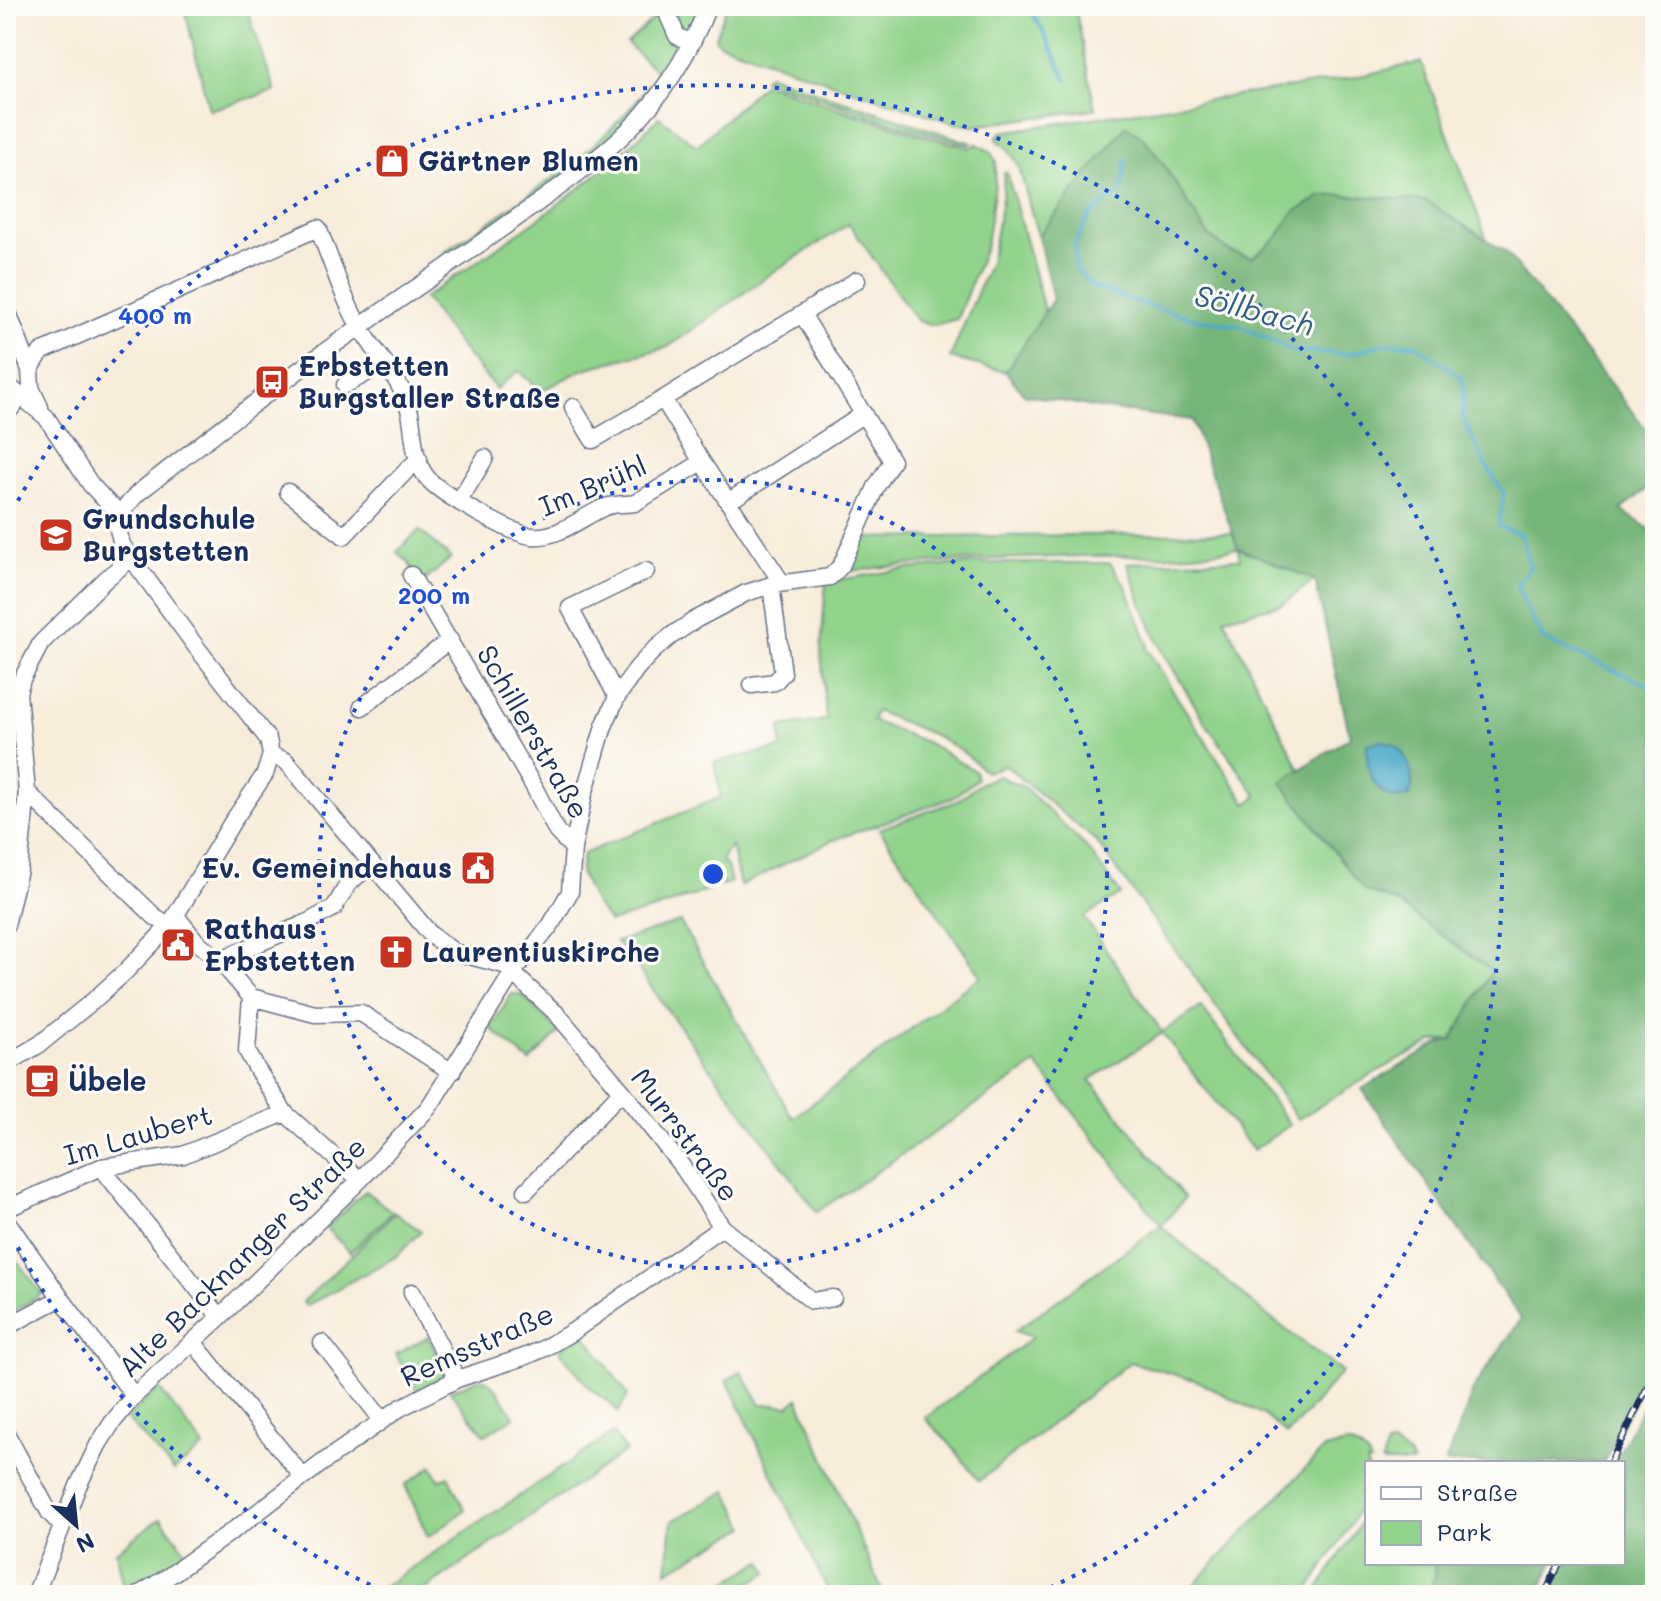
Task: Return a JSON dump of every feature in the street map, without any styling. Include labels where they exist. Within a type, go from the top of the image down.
[{"type":"street","points":[[664,6],[677,36],[692,43]]},
{"type":"street","points":[[6,1064],[40,1044],[94,1000],[172,921],[265,774],[271,755],[268,739],[131,558],[119,538],[117,525],[120,513],[138,493],[315,358],[572,178],[629,129],[665,84],[692,43],[708,6]]},
{"type":"street","name":"Im Brühl","points":[[30,370],[41,352],[318,228],[354,318],[402,391],[410,412],[419,459],[431,482],[459,501],[507,528],[538,536],[557,531],[612,504],[635,503],[702,462]]},
{"type":"street","points":[[573,407],[593,440],[857,280]]},
{"type":"street","points":[[6,307],[30,370],[31,388],[46,417],[91,485],[120,513]]},
{"type":"street","points":[[573,848],[584,794],[604,726],[617,697],[645,659],[671,636],[746,593],[776,584],[830,577],[841,566],[876,487],[892,461],[802,314]]},
{"type":"street","points":[[345,385],[385,363]]},
{"type":"street","points":[[6,384],[46,417]]},
{"type":"street","points":[[6,414],[22,396]]},
{"type":"street","points":[[663,399],[776,584],[783,673],[775,682],[752,685]]},
{"type":"street","points":[[728,502],[864,414]]},
{"type":"street","points":[[459,501],[485,458]]},
{"type":"street","points":[[288,492],[344,536],[419,459]]},
{"type":"street","points":[[6,925],[19,870],[27,792],[12,692],[41,643],[131,558]]},
{"type":"street","points":[[617,697],[570,608],[646,571]]},
{"type":"street","name":"Schillerstraße","points":[[411,575],[557,832],[573,848]]},
{"type":"street","name":"Schillerstraße","points":[[362,707],[450,640]]},
{"type":"street","points":[[271,755],[286,761],[431,935],[454,952],[504,965],[513,972]]},
{"type":"street","points":[[27,792],[154,916],[172,921],[219,960],[251,997],[315,1014],[361,1013],[452,1072]]},
{"type":"street","name":"Alte Backnanger Straße","points":[[38,1594],[62,1526],[98,1445],[112,1423],[134,1396],[360,1180],[429,1107],[513,972],[550,926],[570,892],[573,848]]},
{"type":"street","points":[[219,960],[334,908],[348,884],[371,864]]},
{"type":"street","name":"Murrstraße","points":[[513,972],[557,1014],[622,1091],[684,1169],[722,1227],[812,1301],[833,1298]]},
{"type":"street","points":[[251,997],[247,1051],[285,1113],[360,1180]]},
{"type":"street","points":[[526,1191],[622,1091]]},
{"type":"street","name":"Im Laubert","points":[[6,1209],[101,1167],[183,1155],[285,1113]]},
{"type":"street","points":[[101,1167],[220,1317]]},
{"type":"street","points":[[6,1220],[134,1396]]},
{"type":"street","name":"Remsstraße","points":[[138,1595],[169,1576],[400,1408],[457,1379],[543,1349],[722,1227]]},
{"type":"street","points":[[412,1292],[457,1379]]},
{"type":"street","points":[[6,1327],[61,1298]]},
{"type":"street","points":[[193,1342],[303,1477]]},
{"type":"street","points":[[322,1343],[382,1420]]},
{"type":"street","points":[[6,1433],[49,1512],[62,1526]]},
{"type":"green space","points":[[184,6],[246,6],[275,91],[209,110]]},
{"type":"green space","points":[[668,6],[703,6],[689,32],[683,33]]},
{"type":"green space","points":[[727,6],[1075,6],[1095,109],[974,126],[954,123],[719,43],[715,38]]},
{"type":"green space","points":[[661,12],[677,55],[632,115],[559,180],[439,262],[446,251],[533,193],[614,126],[657,72],[627,43]]},
{"type":"green space","points":[[1421,62],[1487,240],[1426,201],[1293,213],[1278,237],[1252,258],[1229,251],[1209,236],[1126,126],[1038,236],[1018,164],[997,139],[1002,132],[1351,78]]},
{"type":"green space","points":[[767,74],[972,143],[969,145],[889,122],[763,79]]},
{"type":"green space","points":[[764,83],[892,126],[970,148],[977,144],[989,151],[996,160],[986,245],[957,319],[934,325],[917,321],[849,224],[775,271],[668,347],[584,369],[541,391],[518,371],[496,389],[424,298],[576,191],[659,117],[697,146]]},
{"type":"green space","points":[[1126,126],[1142,136],[1162,162],[1209,236],[1229,251],[1252,258],[1278,237],[1293,213],[1322,196],[1426,201],[1507,253],[1655,440],[1655,482],[1621,510],[1655,533],[1655,1360],[1604,1461],[1446,1461],[1475,1386],[1521,1319],[1362,1089],[1438,1044],[1452,1040],[1492,971],[1396,902],[1364,890],[1281,782],[1350,737],[1315,580],[1238,548],[1192,420],[1098,408],[1024,394],[1006,372],[1053,299],[1038,236]]},
{"type":"green space","points":[[1004,172],[1007,173],[1045,313],[1006,372],[950,358],[991,260]]},
{"type":"green space","points":[[419,530],[451,558],[421,584],[408,562],[397,552]]},
{"type":"green space","points":[[1233,533],[1238,548],[1200,553],[996,559],[850,571],[847,564],[860,538]]},
{"type":"green space","points":[[1238,548],[1315,579],[1283,604],[1224,618],[1300,770],[1282,783],[1364,890],[1396,902],[1492,971],[1452,1040],[1434,1041],[1298,1119],[1096,841],[1005,765],[986,772],[962,751],[934,735],[876,711],[872,721],[928,743],[975,771],[977,779],[952,798],[831,841],[740,886],[731,846],[721,860],[727,866],[731,882],[610,922],[595,904],[580,872],[583,854],[721,797],[714,762],[782,748],[780,727],[826,720],[821,650],[826,582],[905,569],[977,563],[1110,563],[1126,586],[1148,645],[1146,647],[1247,804],[1257,796],[1205,722],[1163,652],[1127,563],[1240,559]]},
{"type":"green space","points":[[998,776],[1024,787],[1087,848],[1121,894],[1084,917],[1162,1032],[1201,1007],[1290,1125],[1253,1150],[1162,1033],[1090,1080],[1185,1198],[1161,1226],[1269,1317],[1342,1372],[1287,1435],[1264,1415],[1198,1381],[1130,1362],[979,1481],[925,1418],[1033,1337],[1015,1331],[1161,1225],[1036,1064],[817,1212],[616,942],[680,922],[793,1118],[981,976],[879,829],[957,801],[981,783]]},
{"type":"green space","points":[[512,994],[521,994],[559,1032],[530,1062],[490,1028]]},
{"type":"green space","points":[[365,1191],[393,1212],[350,1252],[326,1228]]},
{"type":"green space","points":[[395,1213],[421,1231],[397,1256],[306,1306],[303,1302]]},
{"type":"green space","points":[[18,1262],[42,1294],[6,1316],[6,1268]]},
{"type":"green space","points":[[584,1333],[628,1395],[618,1412],[591,1389],[561,1353],[561,1348]]},
{"type":"green space","points":[[428,1337],[446,1376],[417,1390],[396,1354]]},
{"type":"green space","points":[[741,1372],[761,1404],[789,1406],[798,1398],[884,1595],[830,1595],[727,1380]]},
{"type":"green space","points":[[484,1379],[493,1387],[514,1417],[485,1435],[450,1391]]},
{"type":"green space","points":[[1655,1382],[1655,1595],[1549,1595],[1564,1565],[1625,1565],[1625,1461],[1615,1461]]},
{"type":"green space","points":[[159,1388],[204,1447],[174,1471],[127,1419]]},
{"type":"green space","points":[[613,1433],[626,1451],[417,1595],[371,1595]]},
{"type":"green space","points":[[1346,1444],[1362,1450],[1370,1461],[1365,1461],[1365,1493],[1351,1524],[1305,1595],[1184,1595],[1324,1449]]},
{"type":"green space","points":[[1394,1445],[1413,1461],[1382,1461],[1386,1446]]},
{"type":"green space","points":[[432,1466],[439,1480],[448,1476],[465,1510],[428,1537],[405,1485]]},
{"type":"green space","points":[[727,1491],[746,1527],[667,1571],[672,1521]]},
{"type":"green space","points":[[1365,1512],[1365,1565],[1435,1565],[1435,1579],[1424,1595],[1314,1595]]},
{"type":"green space","points":[[161,1518],[188,1554],[125,1593],[116,1551]]},
{"type":"green space","points":[[762,1561],[768,1572],[730,1595],[704,1595]]},
{"type":"green space","points":[[1435,1565],[1552,1565],[1538,1595],[1424,1595],[1435,1579]]},
{"type":"water","points":[[1381,740],[1399,749],[1407,761],[1412,783],[1410,796],[1388,796],[1373,780],[1367,745]]},
{"type":"waterway","name":"Söllbach","points":[[1028,6],[1067,80]]},
{"type":"waterway","name":"Söllbach","points":[[1126,160],[1122,190],[1089,216],[1075,244],[1076,269],[1091,286],[1196,319],[1240,326],[1293,351],[1350,354],[1382,344],[1415,344],[1463,379],[1463,419],[1486,466],[1504,493],[1498,526],[1521,535],[1530,568],[1517,584],[1544,640],[1655,688]]},
{"type":"railway","points":[[1611,1461],[1655,1372]]},
{"type":"railway","points":[[1544,1595],[1559,1565]]},
{"type":"place","name":"Gärtner Blumen","points":[[392,161]]},
{"type":"place","name":"Erbstetten Burgstaller Straße","points":[[272,382]]},
{"type":"place","name":"Grundschule Burgstetten","points":[[56,535]]},
{"type":"place","name":"Ev. Gemeindehaus","points":[[478,868]]},
{"type":"place","name":"Rathaus Erbstetten","points":[[178,945]]},
{"type":"place","name":"Laurentiuskirche","points":[[396,952]]},
{"type":"place","name":"Übele","points":[[42,1081]]}]
